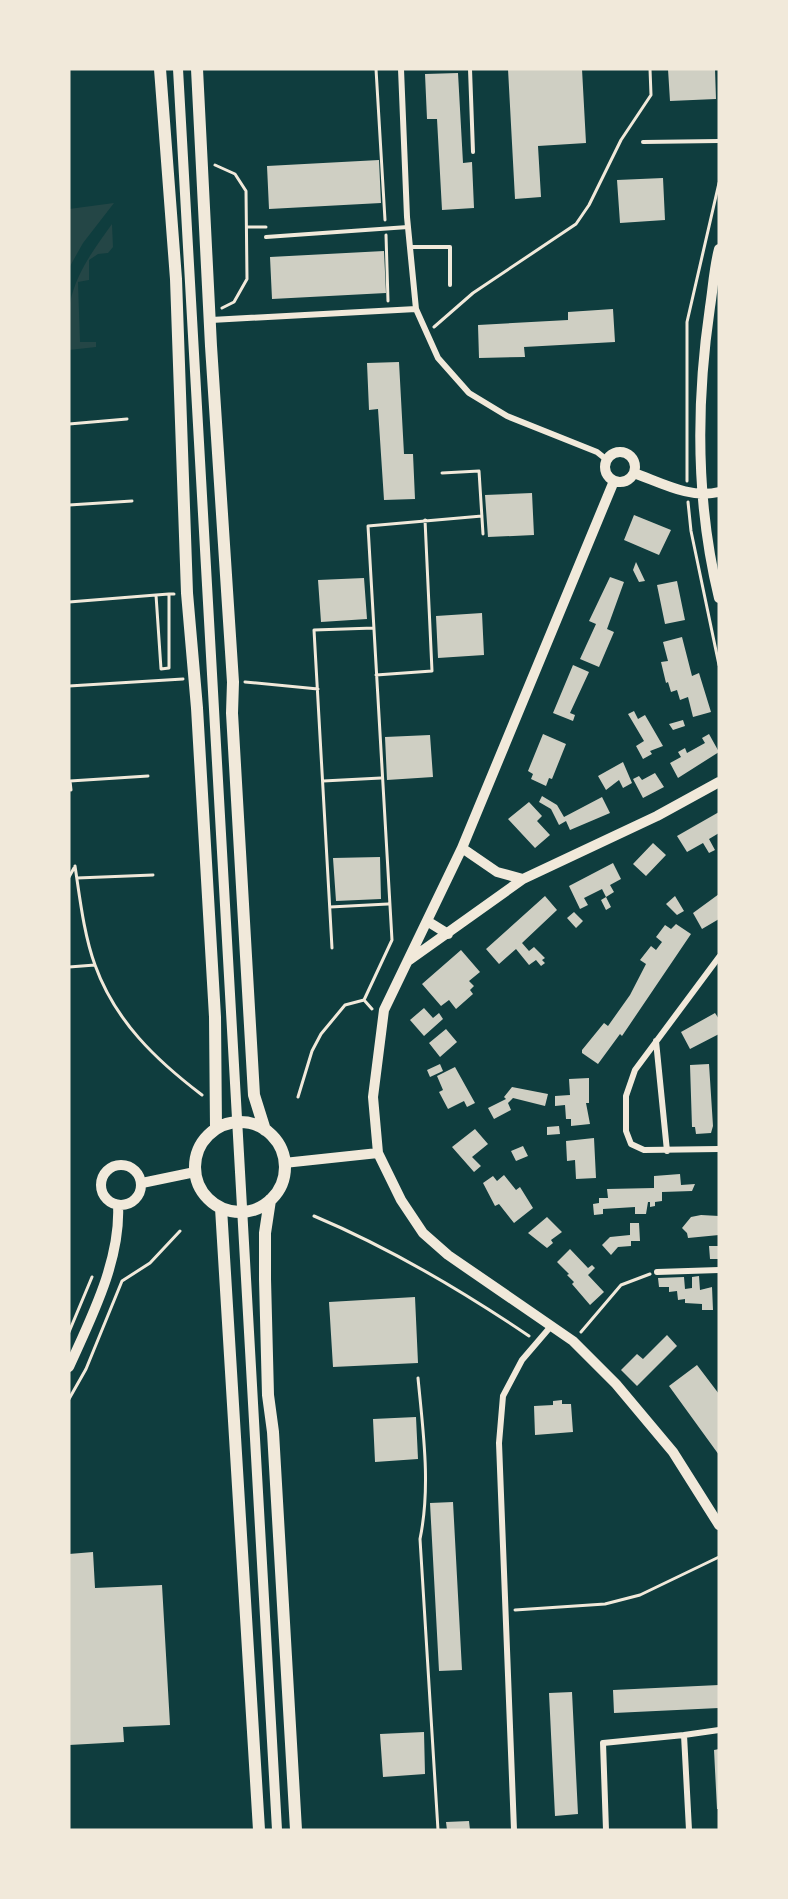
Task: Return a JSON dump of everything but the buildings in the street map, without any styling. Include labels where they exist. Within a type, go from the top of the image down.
[{"type":"main road","points":[[160,69],[176,279],[187,593],[197,708],[215,1017],[216,1129]]},
{"type":"main road","points":[[197,69],[233,682],[232,713],[254,1095],[265,1130],[281,1150],[284,1163],[284,1177],[270,1200],[265,1233],[268,1395],[273,1432],[296,1830]]},
{"type":"main road","points":[[265,1130],[252,1124],[238,1122],[216,1129],[199,1148],[195,1172],[199,1187],[208,1199],[220,1208],[242,1218],[270,1200]]},
{"type":"main road","points":[[220,1208],[259,1830]]},
{"type":"street","points":[[178,69],[278,1830]]},
{"type":"street","points":[[401,69],[408,227],[416,309],[445,369],[469,393],[507,416],[597,452],[607,460]]},
{"type":"street","points":[[719,249],[704,351],[701,424],[706,529],[719,598]]},
{"type":"street","points":[[211,320],[416,309]]},
{"type":"street","points":[[614,453],[629,455],[635,463],[634,473],[623,482],[614,481],[605,469],[607,460],[614,453]]},
{"type":"street","points":[[634,473],[703,496],[719,492]]},
{"type":"street","points":[[614,481],[462,848],[384,1010],[373,1097],[378,1153],[401,1200],[423,1233],[448,1255],[553,1325],[573,1341],[645,1415],[673,1452],[719,1526]]},
{"type":"street","points":[[408,962],[523,879],[657,816],[719,782]]},
{"type":"street","points":[[462,848],[497,872],[523,879]]},
{"type":"street","points":[[427,921],[448,934]]},
{"type":"street","points":[[719,957],[656,1041],[632,1079],[626,1096],[626,1131],[631,1144],[644,1150],[719,1149]]},
{"type":"street","points":[[656,1041],[667,1151]]},
{"type":"street","points":[[284,1163],[378,1153]]},
{"type":"street","points":[[117,1165],[131,1167],[136,1171],[142,1183],[135,1200],[118,1205],[112,1203],[103,1194],[102,1181],[107,1171],[117,1165]]},
{"type":"street","points":[[142,1183],[195,1172]]},
{"type":"street","points":[[69,1367],[106,1277],[119,1220],[118,1205]]},
{"type":"street","points":[[657,1272],[719,1270]]},
{"type":"street","points":[[514,1830],[499,1453],[503,1396],[522,1360],[536,1341],[553,1325]]},
{"type":"street","points":[[606,1830],[603,1743],[719,1730]]},
{"type":"street","points":[[684,1735],[688,1830]]},
{"type":"lane","points":[[470,69],[473,152]]},
{"type":"lane","points":[[643,142],[719,141]]},
{"type":"lane","points":[[266,237],[408,227]]},
{"type":"lane","points":[[410,247],[450,247],[450,285]]},
{"type":"path","points":[[376,69],[386,229],[388,311]]},
{"type":"path","points":[[427,334],[481,287],[576,224],[589,206],[621,140],[651,95],[650,69]]},
{"type":"path","points":[[214,164],[236,174],[246,191],[247,279],[234,302],[221,309]]},
{"type":"path","points":[[247,227],[266,227],[266,237]]},
{"type":"path","points":[[69,424],[127,419]]},
{"type":"path","points":[[442,473],[479,471],[483,534]]},
{"type":"path","points":[[69,505],[132,501]]},
{"type":"path","points":[[364,1000],[392,940],[368,526],[482,516]]},
{"type":"path","points":[[376,675],[432,671],[425,520]]},
{"type":"path","points":[[156,595],[161,669],[169,668],[169,594]]},
{"type":"path","points":[[69,602],[179,594]]},
{"type":"path","points":[[332,948],[314,630],[374,627]]},
{"type":"path","points":[[69,686],[184,679]]},
{"type":"path","points":[[243,681],[318,689]]},
{"type":"path","points":[[71,790],[70,781],[148,776]]},
{"type":"path","points":[[323,781],[382,778]]},
{"type":"path","points":[[69,877],[75,866],[95,965],[126,1023],[165,1065],[202,1095]]},
{"type":"path","points":[[77,878],[153,874]]},
{"type":"path","points":[[330,908],[389,904]]},
{"type":"path","points":[[69,967],[95,965]]},
{"type":"path","points":[[364,1000],[383,1020]]},
{"type":"path","points":[[298,1097],[312,1051],[321,1034],[345,1005],[364,1000]]},
{"type":"path","points":[[314,1215],[361,1235],[475,1300],[536,1341]]},
{"type":"path","points":[[69,1399],[86,1369],[122,1281],[150,1263],[180,1231]]},
{"type":"path","points":[[573,1341],[621,1285],[657,1272]]},
{"type":"path","points":[[418,1378],[425,1464],[424,1520],[420,1539],[438,1830]]},
{"type":"path","points":[[504,1611],[605,1604],[640,1595],[719,1557]]},
{"type":"shaded area","points":[[114,203],[83,243],[69,268],[69,209]]},
{"type":"shaded area","points":[[112,224],[113,247],[108,253],[98,254],[89,260],[89,280],[78,282],[80,342],[96,342],[96,347],[69,350],[69,314],[73,292],[86,262]]}]
